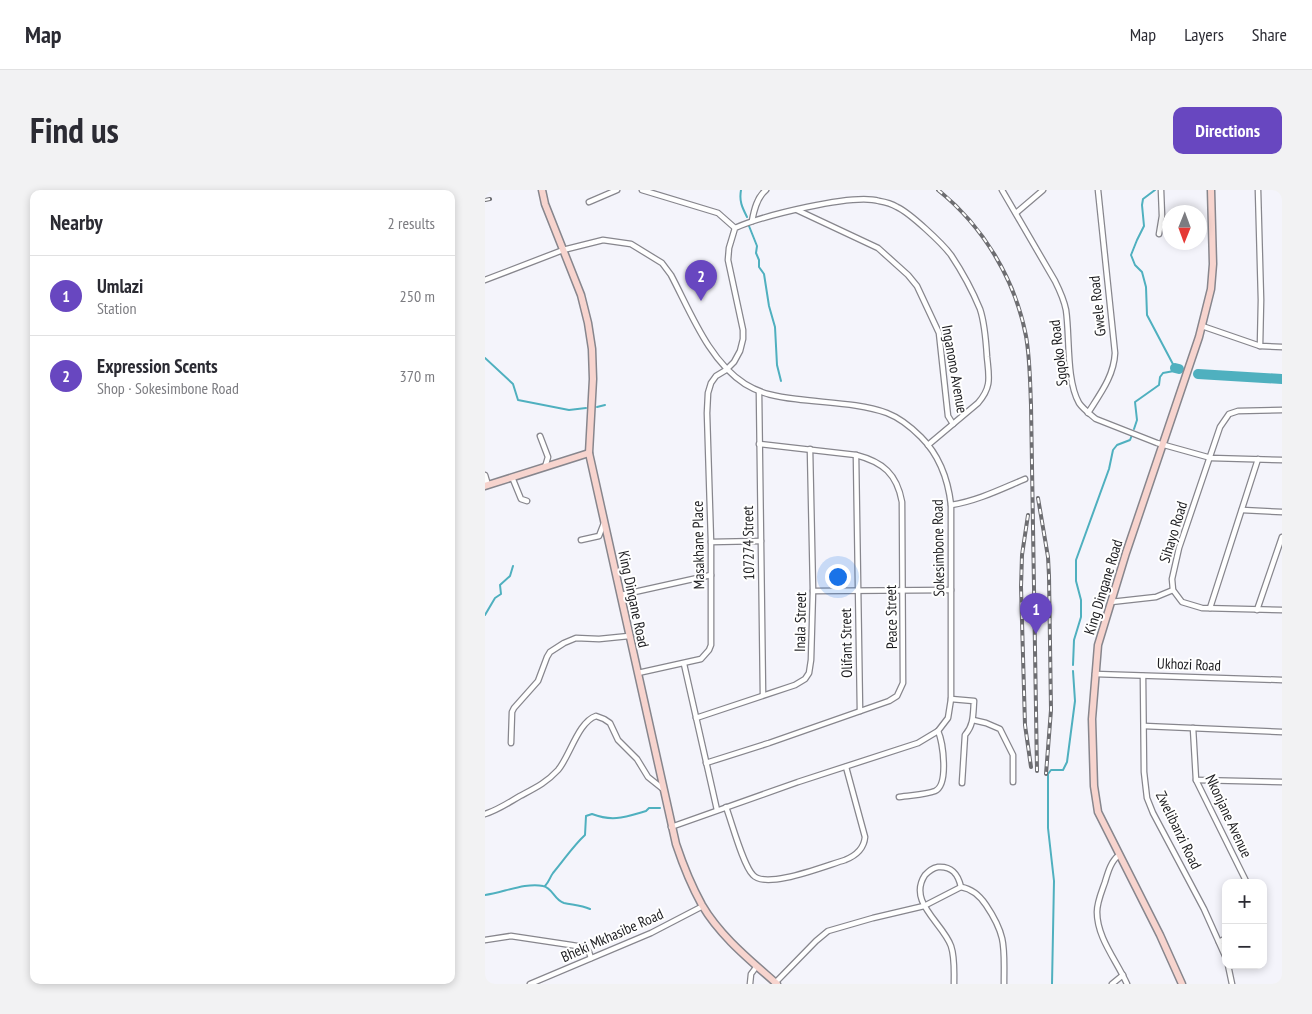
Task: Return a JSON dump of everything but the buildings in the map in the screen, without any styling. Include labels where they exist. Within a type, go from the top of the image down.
[{"type":"street","name":"King Dingane Road","points":[[542,190],[545,204],[581,295],[588,323],[593,379],[589,453],[671,827],[683,864],[703,906],[724,935],[776,983]]},
{"type":"street","points":[[589,202],[617,190]]},
{"type":"street","points":[[643,190],[718,213],[735,228],[752,221],[847,200],[871,199],[880,201],[898,207],[908,214],[951,254],[979,308],[985,333],[989,382],[985,395],[928,445]]},
{"type":"street","points":[[752,221],[760,195],[766,190]]},
{"type":"street","name":"Sgqoko Road","points":[[1002,190],[1062,295],[1066,311],[1070,366],[1075,391],[1080,404],[1089,413],[1096,419],[1164,445],[1211,458],[1282,460]]},
{"type":"street","points":[[1016,213],[1043,190]]},
{"type":"street","name":"Gwele Road","points":[[1089,413],[1111,374],[1115,352],[1097,190]]},
{"type":"street","points":[[1159,234],[1162,216],[1161,190]]},
{"type":"street","name":"King Dingane Road","points":[[1181,984],[1160,935],[1098,812],[1095,798],[1092,718],[1098,645],[1202,326],[1211,289],[1213,264],[1211,190]]},
{"type":"street","points":[[1258,190],[1261,300],[1260,346]]},
{"type":"street","name":"Inganono Avenue","points":[[797,210],[877,248],[908,275],[917,286],[939,333],[948,416],[953,424]]},
{"type":"street","name":"Masakhane Place","points":[[637,673],[684,664],[701,658],[711,645],[711,542],[707,413],[711,383],[716,376],[734,362],[740,351],[743,339],[743,330],[728,260],[729,248],[735,228]]},
{"type":"street","name":"Sokesimbone Road","points":[[485,280],[563,250],[603,240],[631,244],[662,263],[671,275],[716,358],[726,370],[745,384],[771,396],[867,408],[887,413],[902,421],[928,445],[945,474],[951,505],[951,699],[948,718],[938,731]]},
{"type":"street","points":[[1202,326],[1260,346],[1282,347]]},
{"type":"street","name":"107274 Street","points":[[759,392],[763,695]]},
{"type":"street","name":"Sihayo Road","points":[[1173,590],[1172,579],[1179,548],[1221,427],[1229,414],[1242,410],[1282,410]]},
{"type":"street","points":[[540,436],[547,457],[545,467]]},
{"type":"street","name":"Peace Street","points":[[707,763],[769,744],[889,701],[897,696],[903,683],[902,502],[900,491],[893,478],[883,466],[871,459],[857,455],[759,444]]},
{"type":"street","name":"Inala Street","points":[[696,718],[795,685],[805,679],[809,673],[813,591],[810,449]]},
{"type":"street","points":[[485,475],[487,485],[589,453]]},
{"type":"street","name":"Olifant Street","points":[[857,455],[860,711]]},
{"type":"street","points":[[1210,608],[1258,460]]},
{"type":"street","points":[[512,478],[521,499],[527,501]]},
{"type":"street","points":[[951,505],[962,503],[1025,479]]},
{"type":"street","points":[[1243,510],[1282,512]]},
{"type":"street","points":[[581,540],[599,536],[605,522]]},
{"type":"street","points":[[1257,610],[1280,548],[1282,537]]},
{"type":"street","points":[[711,542],[761,541]]},
{"type":"street","points":[[621,596],[711,575]]},
{"type":"street","points":[[813,591],[951,590]]},
{"type":"street","points":[[1111,602],[1156,597],[1173,590],[1182,602],[1196,607],[1282,610]]},
{"type":"street","points":[[511,743],[512,712],[538,681],[550,652],[576,638],[599,639],[629,636]]},
{"type":"street","points":[[684,664],[717,810]]},
{"type":"street","name":"Ukhozi Road","points":[[1095,674],[1282,680]]},
{"type":"street","name":"Zwelibanzi Road","points":[[1143,676],[1143,772],[1147,798],[1153,813],[1204,908],[1222,949]]},
{"type":"street","points":[[951,699],[974,701],[973,720],[970,730],[965,736],[962,783]]},
{"type":"street","points":[[485,814],[533,791],[551,777],[565,761],[584,725],[589,719],[596,716],[610,723],[618,740],[637,759],[648,777],[663,789]]},
{"type":"street","points":[[973,720],[1000,729],[1013,755],[1013,782]]},
{"type":"street","points":[[1143,726],[1282,732]]},
{"type":"street","name":"Nkonjane Avenue","points":[[1193,728],[1195,780],[1245,879]]},
{"type":"street","points":[[671,827],[798,782],[918,743],[938,731],[942,747],[942,784],[935,791],[899,796]]},
{"type":"street","points":[[726,807],[747,866],[752,875],[757,879],[775,880],[845,860],[858,852],[864,843],[865,837],[846,767]]},
{"type":"street","points":[[1195,780],[1282,782]]},
{"type":"street","points":[[1119,854],[1110,868],[1097,912],[1101,933],[1127,984]]},
{"type":"street","points":[[954,984],[952,947],[924,906],[920,890],[927,873],[933,868],[941,867],[955,873],[959,878],[961,887]]},
{"type":"street","points":[[776,983],[816,941],[828,932],[873,918],[924,906],[961,887],[973,891],[981,897],[1001,929],[1004,984]]},
{"type":"street","name":"Bheki Mkhasibe Road","points":[[531,984],[540,982],[651,933],[703,906]]},
{"type":"street","points":[[485,940],[511,936],[571,945],[583,948],[589,952],[591,958]]},
{"type":"street","points":[[750,984],[751,974],[757,966]]},
{"type":"street","points":[[1229,969],[1232,984]]},
{"type":"street","points":[[1112,984],[1123,976]]},
{"type":"waterway","points":[[741,190],[741,204],[747,217]]},
{"type":"waterway","points":[[1134,429],[1137,420],[1135,402],[1159,385],[1160,377],[1163,373],[1174,371],[1175,368],[1147,315],[1146,287],[1142,272],[1135,265],[1131,255],[1144,226],[1143,199],[1155,190]]},
{"type":"waterway","points":[[749,226],[757,246],[756,253],[759,267],[764,274],[769,306],[775,327],[777,365],[781,381]]},
{"type":"waterway","points":[[485,358],[513,384],[518,400],[569,410],[586,408]]},
{"type":"waterway","points":[[1175,368],[1179,369]]},
{"type":"waterway","points":[[1198,374],[1282,379]]},
{"type":"waterway","points":[[597,407],[605,405]]},
{"type":"waterway","points":[[1073,665],[1074,640],[1081,617],[1081,600],[1076,581],[1076,560],[1109,469],[1113,450],[1117,445],[1130,440],[1132,435]]},
{"type":"waterway","points":[[485,615],[495,598],[501,594],[500,585],[510,576],[513,566]]},
{"type":"waterway","points":[[1052,984],[1054,881],[1048,828],[1048,774],[1051,770],[1063,770],[1067,762],[1075,701],[1073,671]]},
{"type":"waterway","points":[[545,886],[553,873],[585,835],[586,816],[592,814],[606,818],[619,818],[646,811],[649,808],[660,808]]},
{"type":"waterway","points":[[485,895],[536,885],[546,887],[564,903],[590,909]]},
{"type":"railway","points":[[938,190],[969,220],[995,255],[1014,294],[1026,336],[1031,405],[1037,771]]},
{"type":"railway","points":[[485,200],[490,199]]},
{"type":"railway","points":[[1038,498],[1048,557],[1049,576],[1051,710],[1046,774]]},
{"type":"railway","points":[[1028,515],[1022,555],[1021,587],[1025,725],[1031,767]]},
{"type":"place","name":"Expression Scents","points":[[701,301]]},
{"type":"place","name":"Umlazi","points":[[1036,634]]}]
